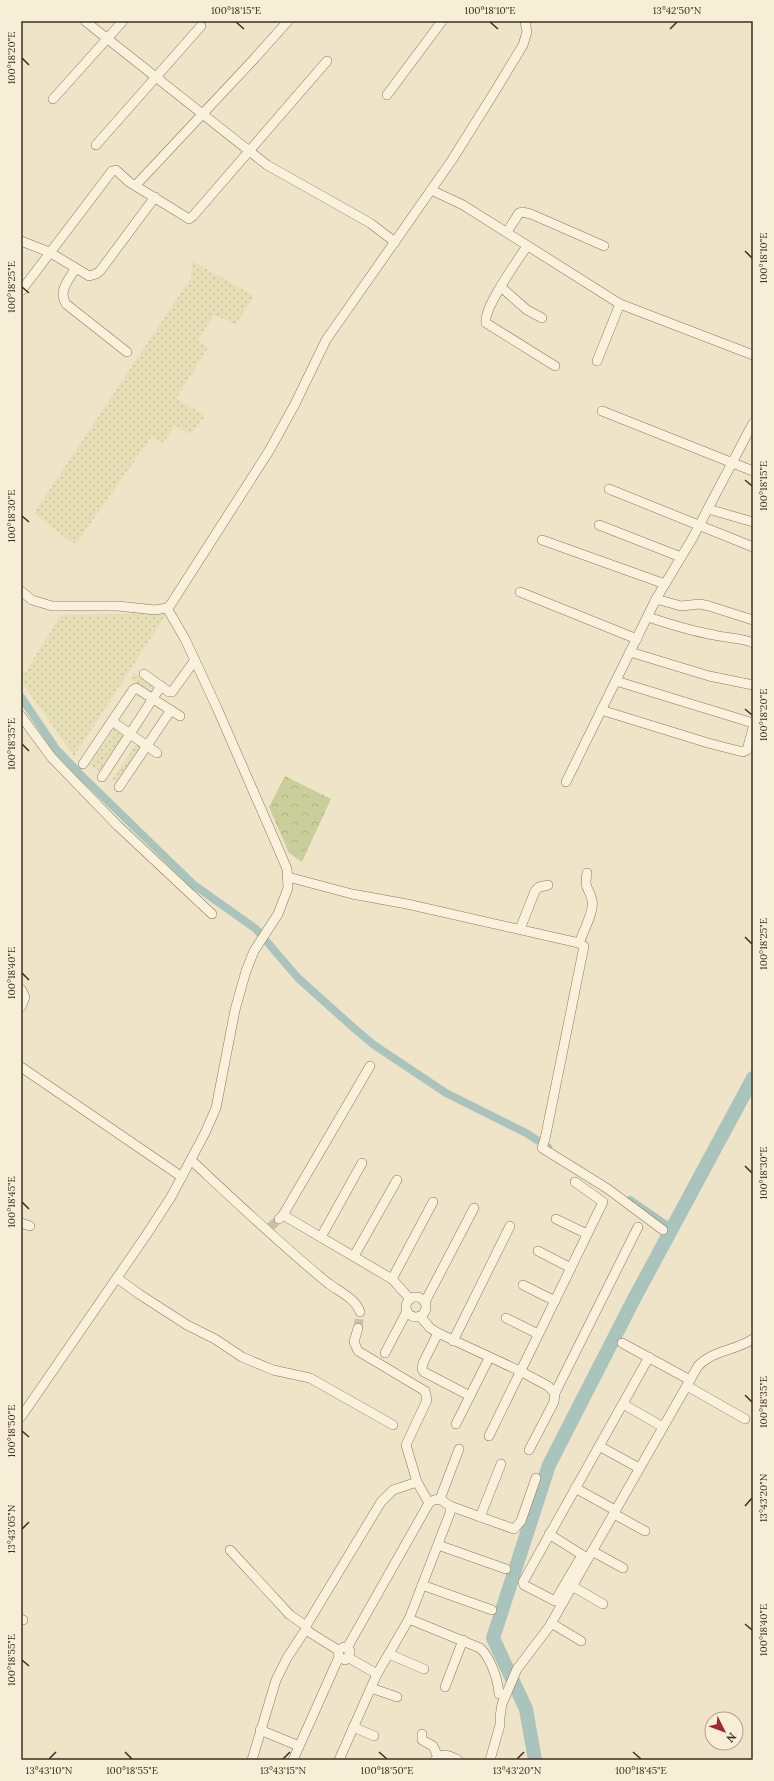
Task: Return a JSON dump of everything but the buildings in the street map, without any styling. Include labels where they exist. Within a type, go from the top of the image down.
[{"type":"street","points":[[85,21],[249,152],[278,172],[370,224],[395,242]]},
{"type":"street","points":[[53,99],[123,21]]},
{"type":"street","points":[[136,185],[288,21]]},
{"type":"street","points":[[387,95],[442,21]]},
{"type":"street","points":[[21,590],[32,600],[52,606],[118,606],[155,610],[167,608],[171,604],[214,540],[265,457],[295,404],[326,340],[431,190],[474,125],[522,45],[527,32],[525,21]]},
{"type":"street","points":[[96,145],[201,26]]},
{"type":"street","points":[[21,291],[49,252],[112,171],[116,170],[129,182],[189,219],[194,216],[327,61]]},
{"type":"street","points":[[431,190],[463,205],[623,306],[753,355]]},
{"type":"street","points":[[21,241],[49,252],[75,269],[89,276],[96,274],[100,271],[155,197]]},
{"type":"street","points":[[507,232],[519,213],[522,212],[531,214],[604,246]]},
{"type":"street","points":[[527,246],[500,287],[485,318],[486,323],[555,366]]},
{"type":"street","points":[[75,269],[62,291],[62,297],[66,304],[128,352]]},
{"type":"street","points":[[500,287],[528,310],[542,318]]},
{"type":"street","points":[[597,361],[623,306]]},
{"type":"street","points":[[602,411],[753,471]]},
{"type":"street","points":[[566,782],[656,599],[700,525],[753,424]]},
{"type":"street","points":[[609,488],[753,547]]},
{"type":"street","points":[[708,509],[753,522]]},
{"type":"street","points":[[599,525],[681,557]]},
{"type":"street","points":[[542,540],[665,584]]},
{"type":"street","points":[[520,592],[637,638]]},
{"type":"street","points":[[656,599],[681,606],[700,604],[753,620]]},
{"type":"street","points":[[21,1417],[147,1234],[178,1173],[191,1160],[216,1108],[246,971],[263,937],[286,897],[288,888],[287,869],[228,736],[223,720],[195,660],[167,608]]},
{"type":"street","points":[[648,617],[710,634],[753,643]]},
{"type":"street","points":[[630,652],[709,676],[753,685]]},
{"type":"street","points":[[144,674],[169,692],[172,692],[195,660]]},
{"type":"street","points":[[616,681],[753,723]]},
{"type":"street","points":[[102,777],[161,686]]},
{"type":"street","points":[[83,764],[133,690],[136,688],[180,716]]},
{"type":"street","points":[[119,787],[171,710]]},
{"type":"street","points":[[601,710],[708,743],[743,752],[747,750],[753,728]]},
{"type":"street","points":[[21,716],[52,758],[118,826],[212,914]]},
{"type":"street","points":[[112,721],[157,753]]},
{"type":"street","points":[[579,943],[592,908],[592,900],[585,884],[587,873]]},
{"type":"street","points":[[288,877],[352,894],[407,904],[520,929],[579,943],[584,946],[584,952],[542,1148],[608,1189],[664,1230]]},
{"type":"street","points":[[520,929],[535,891],[539,887],[548,885]]},
{"type":"street","points":[[21,989],[25,997],[21,1007]]},
{"type":"street","points":[[370,1066],[281,1217],[321,1237],[392,1279],[410,1299]]},
{"type":"street","points":[[21,1067],[178,1173]]},
{"type":"street","points":[[191,1160],[330,1284],[355,1303],[360,1312]]},
{"type":"street","points":[[321,1237],[362,1163]]},
{"type":"street","points":[[354,1256],[397,1180]]},
{"type":"street","points":[[489,1436],[603,1202],[574,1182]]},
{"type":"street","points":[[392,1279],[433,1202]]},
{"type":"street","points":[[408,1311],[414,1316],[420,1316],[424,1313],[426,1307],[425,1302],[474,1208]]},
{"type":"street","points":[[556,1219],[587,1234]]},
{"type":"street","points":[[453,1341],[510,1226]]},
{"type":"street","points":[[529,1450],[554,1402],[555,1393],[638,1227]]},
{"type":"street","points":[[538,1251],[571,1268]]},
{"type":"street","points":[[117,1278],[187,1325],[215,1339],[242,1357],[273,1370],[310,1378],[393,1425]]},
{"type":"street","points":[[523,1285],[555,1301]]},
{"type":"street","points":[[385,1353],[408,1311],[407,1304],[410,1299],[415,1297],[421,1298],[425,1302]]},
{"type":"street","points":[[420,1316],[430,1328],[438,1333],[548,1386],[555,1393]]},
{"type":"street","points":[[506,1318],[538,1334]]},
{"type":"street","points":[[358,1328],[354,1342],[358,1351],[425,1391],[427,1400],[406,1445],[416,1482],[429,1503]]},
{"type":"street","points":[[438,1333],[422,1369],[424,1372],[470,1396]]},
{"type":"street","points":[[649,1357],[523,1582],[524,1585],[555,1602],[614,1512],[698,1366],[705,1358],[753,1339]]},
{"type":"street","points":[[622,1344],[649,1357],[745,1419]]},
{"type":"street","points":[[456,1424],[489,1358]]},
{"type":"street","points":[[622,1404],[663,1427]]},
{"type":"street","points":[[599,1446],[639,1468]]},
{"type":"street","points":[[440,1499],[459,1449]]},
{"type":"street","points":[[480,1517],[501,1464]]},
{"type":"street","points":[[349,1658],[350,1651],[348,1648],[429,1503],[440,1499],[450,1506],[514,1529],[521,1521],[536,1478]]},
{"type":"street","points":[[252,1760],[276,1680],[287,1658],[381,1502],[393,1490],[416,1482]]},
{"type":"street","points":[[575,1488],[645,1531]]},
{"type":"street","points":[[339,1760],[377,1674],[409,1619],[450,1513],[450,1506]]},
{"type":"street","points":[[549,1534],[587,1555],[623,1568]]},
{"type":"street","points":[[438,1545],[506,1570]]},
{"type":"street","points":[[230,1550],[290,1615],[346,1660],[349,1658],[377,1674]]},
{"type":"street","points":[[502,1694],[551,1623],[572,1586],[587,1555]]},
{"type":"street","points":[[422,1585],[492,1610]]},
{"type":"street","points":[[572,1586],[603,1604]]},
{"type":"street","points":[[409,1619],[463,1640],[485,1652],[502,1694],[500,1725],[490,1760]]},
{"type":"street","points":[[551,1623],[581,1641]]},
{"type":"street","points":[[445,1687],[463,1640]]},
{"type":"street","points":[[293,1760],[338,1654],[344,1647],[348,1648]]},
{"type":"street","points":[[389,1654],[424,1669]]},
{"type":"street","points":[[371,1688],[397,1697]]},
{"type":"street","points":[[353,1727],[374,1736]]},
{"type":"street","points":[[260,1730],[299,1746]]},
{"type":"street","points":[[422,1734],[422,1740],[433,1746],[436,1759],[445,1755],[458,1760]]},
{"type":"shaded area","points":[[192,261],[254,296],[236,324],[214,315],[198,340],[208,348],[176,398],[205,416],[190,434],[175,425],[163,443],[152,436],[75,545],[34,513],[191,278]]},
{"type":"shaded area","points":[[167,613],[74,756],[21,681],[21,674],[25,673],[61,615]]},
{"type":"shaded area","points":[[134,673],[158,688],[154,694],[130,679]]},
{"type":"shaded area","points":[[116,726],[126,733],[99,771],[90,765]]},
{"type":"shaded area","points":[[138,741],[144,745],[119,784],[112,780]]},
{"type":"green space","points":[[285,776],[331,799],[302,862],[289,853],[269,807]]},
{"type":"waterway","points":[[21,697],[56,749],[83,777],[194,885],[256,929],[298,978],[356,1030],[374,1045],[446,1093],[526,1133],[548,1147]]},
{"type":"waterway","points":[[535,1760],[526,1709],[493,1638],[549,1465],[634,1299],[753,1078]]},
{"type":"waterway","points":[[630,1200],[672,1229]]},
{"type":"tunnel","points":[[270,1227],[279,1219]]},
{"type":"tunnel","points":[[358,1328],[360,1312]]}]
